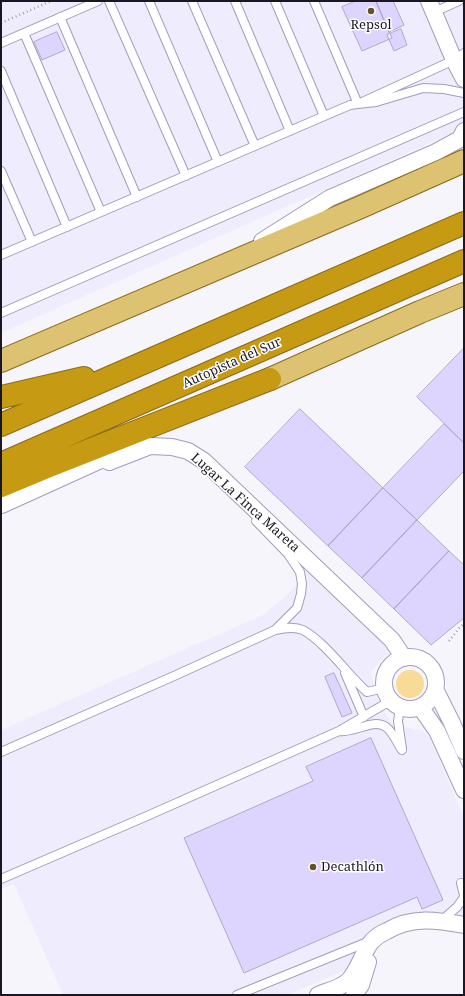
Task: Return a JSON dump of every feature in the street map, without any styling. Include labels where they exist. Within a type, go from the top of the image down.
[{"type":"highway","points":[[1,425],[464,223]]},
{"type":"highway","name":"Autopista del Sur","points":[[1,464],[464,261]]},
{"type":"highway","points":[[1,397],[141,364]]},
{"type":"highway","points":[[1,486],[270,379]]},
{"type":"main road","points":[[1,361],[464,161]]},
{"type":"main road","points":[[270,379],[464,294]]},
{"type":"street","points":[[431,6],[459,56],[464,79]]},
{"type":"street","points":[[217,269],[330,198],[436,152],[460,139],[464,131]]},
{"type":"street","points":[[1,502],[270,379]]},
{"type":"street","name":"Lugar La Finca Mareta","points":[[49,481],[111,461],[150,446],[172,447],[188,451],[204,461],[392,640],[404,658]]},
{"type":"street","points":[[413,657],[422,660],[429,665],[434,673],[437,682],[436,691],[427,704],[414,710],[391,699],[384,680],[386,672],[396,660],[413,657]]},
{"type":"street","points":[[436,691],[464,751]]},
{"type":"street","points":[[421,708],[437,731],[464,790]]},
{"type":"street","points":[[318,995],[348,982],[373,940],[396,925],[416,920],[441,921],[464,925]]},
{"type":"street","points":[[354,995],[361,986],[369,960],[377,946],[387,937],[399,930],[416,926],[430,926],[456,935],[464,936]]},
{"type":"lane","points":[[1,43],[98,1]]},
{"type":"lane","points":[[109,1],[186,176]]},
{"type":"lane","points":[[149,1],[218,162]]},
{"type":"lane","points":[[192,1],[255,146]]},
{"type":"lane","points":[[235,1],[290,131]]},
{"type":"lane","points":[[275,1],[324,116]]},
{"type":"lane","points":[[314,1],[358,104]]},
{"type":"lane","points":[[431,6],[459,1]]},
{"type":"lane","points":[[60,17],[137,197]]},
{"type":"lane","points":[[24,33],[101,212]]},
{"type":"lane","points":[[358,104],[459,56]]},
{"type":"lane","points":[[1,71],[67,227]]},
{"type":"lane","points":[[1,255],[350,105],[376,102],[423,88],[464,92]]},
{"type":"lane","points":[[1,313],[464,112]]},
{"type":"lane","points":[[1,171],[32,242]]},
{"type":"lane","points":[[246,501],[255,520],[288,554],[300,572],[302,584],[301,594],[296,608],[275,630]]},
{"type":"lane","points":[[1,752],[275,630],[288,627],[302,630],[328,651],[367,692],[391,699]]},
{"type":"lane","points":[[344,669],[364,717]]},
{"type":"lane","points":[[1,879],[148,816],[338,731],[364,717],[391,699]]},
{"type":"lane","points":[[338,731],[347,732],[376,723],[381,724],[388,730],[402,750],[398,721],[391,699]]},
{"type":"lane","points":[[441,921],[457,907],[464,896],[461,883]]},
{"type":"lane","points":[[237,995],[373,940]]},
{"type":"path","points":[[1,23],[51,1]]},
{"type":"path","points":[[449,641],[464,624]]},
{"type":"shaded area","points":[[1,1],[464,1],[464,128],[1,333]]},
{"type":"shaded area","points":[[309,570],[391,650],[371,672],[377,699],[393,725],[421,730],[429,737],[464,817],[464,917],[459,919],[424,916],[364,935],[355,966],[287,995],[63,995],[14,884],[1,889],[1,730],[263,615],[285,597]]},
{"type":"shaded area","points":[[410,670],[416,671],[420,674],[423,678],[423,690],[420,694],[416,697],[410,698],[404,697],[400,694],[397,690],[396,684],[397,678],[400,674],[404,671]]},
{"type":"building","points":[[356,1],[376,1],[392,38],[362,51],[342,7]]},
{"type":"building","points":[[376,1],[393,1],[404,25],[389,32]]},
{"type":"building","points":[[401,29],[407,45],[394,51],[387,35]]},
{"type":"building","points":[[57,32],[65,50],[42,60],[34,42]]},
{"type":"building","points":[[464,348],[464,443],[417,397]]},
{"type":"building","points":[[300,409],[383,488],[328,546],[245,467]]},
{"type":"building","points":[[444,424],[464,443],[464,471],[417,520],[383,488]]},
{"type":"building","points":[[383,488],[417,520],[362,578],[328,546]]},
{"type":"building","points":[[417,520],[449,551],[394,609],[362,578]]},
{"type":"building","points":[[449,551],[464,565],[464,618],[431,645],[394,609]]},
{"type":"building","points":[[334,673],[352,713],[342,717],[325,677]]},
{"type":"building","name":"Decathlón","points":[[371,738],[443,900],[422,909],[417,897],[244,973],[184,838],[313,781],[306,767]]},
{"type":"place","name":"Repsol","points":[[371,11]]},
{"type":"place","name":"Decathlón","points":[[313,867]]}]
